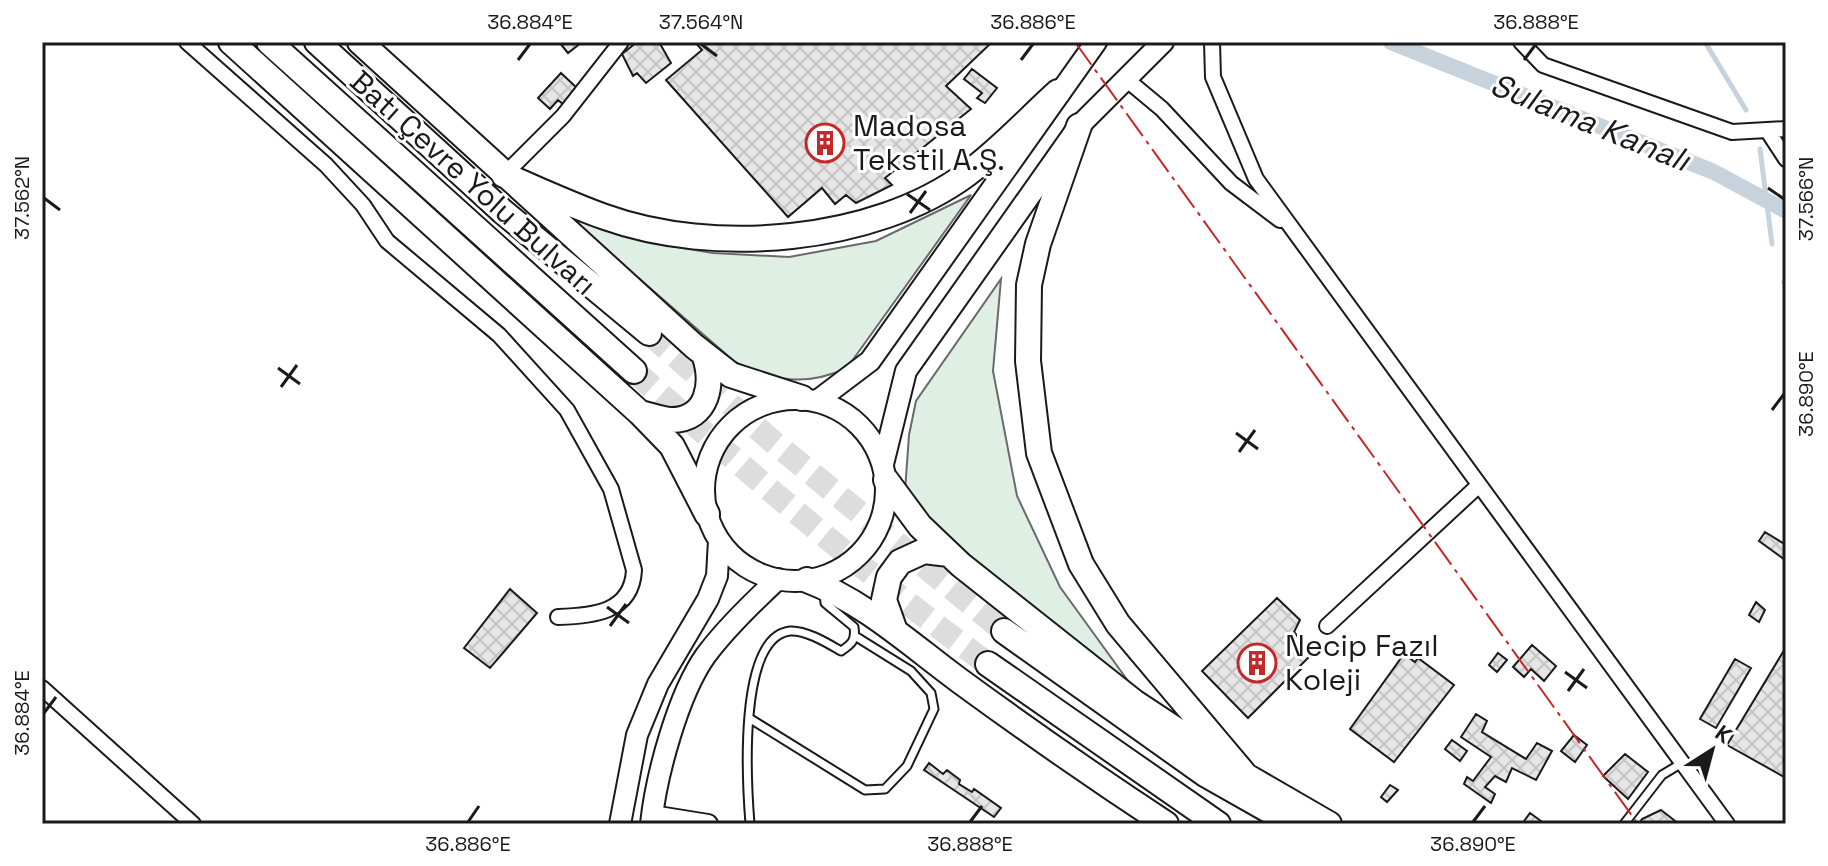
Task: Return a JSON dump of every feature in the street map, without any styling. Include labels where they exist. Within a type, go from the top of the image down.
[{"type":"highway","points":[[231,42],[640,413],[672,446],[707,514]]},
{"type":"highway","name":"Batı Çevre Yolu Bulvarı","points":[[269,42],[634,371]]},
{"type":"highway","name":"Batı Çevre Yolu Bulvarı","points":[[317,42],[502,211],[649,333]]},
{"type":"highway","points":[[360,42],[704,354],[731,375],[809,399]]},
{"type":"highway","points":[[504,175],[607,218],[674,233],[777,238],[833,229],[911,206],[967,174],[1058,92]]},
{"type":"highway","points":[[1079,126],[1038,244],[1029,285],[1028,361],[1039,453],[1081,564],[1118,624],[1246,776]]},
{"type":"highway","points":[[640,413],[672,420],[695,413],[708,398],[711,374],[704,354]]},
{"type":"highway","points":[[885,472],[920,526],[949,554],[1134,702],[1246,776],[1329,824]]},
{"type":"highway","points":[[895,631],[884,600],[889,577],[900,562],[924,551],[949,554]]},
{"type":"highway","points":[[816,584],[839,592],[1056,751],[1166,824]]},
{"type":"highway","points":[[1004,631],[1205,774],[1293,824]]},
{"type":"highway","points":[[988,664],[1218,824]]},
{"type":"main road","points":[[809,399],[870,361],[1096,42]]},
{"type":"main road","points":[[885,472],[874,442],[859,424],[839,410],[809,399],[773,400],[746,412],[724,431],[709,456],[703,485],[707,514],[719,540],[735,559],[755,572],[778,579],[816,584],[858,557],[875,534],[885,508],[885,472],[906,371],[1079,126],[1163,42]]},
{"type":"main road","points":[[620,824],[637,735],[658,684],[708,599],[717,576],[719,540]]},
{"type":"main road","points":[[651,819],[671,732],[704,658],[740,614],[778,579]]},
{"type":"street","points":[[187,42],[326,165],[363,205],[387,241],[499,335],[567,410],[611,489],[634,570],[634,583],[620,603],[594,615],[558,617]]},
{"type":"street","points":[[504,175],[563,116],[621,42]]},
{"type":"street","points":[[1212,42],[1213,77],[1256,179],[1727,824]]},
{"type":"street","points":[[1521,42],[1543,65],[1732,132],[1786,129]]},
{"type":"street","points":[[1126,79],[1162,109],[1231,183],[1293,229]]},
{"type":"street","points":[[1767,130],[1786,159]]},
{"type":"street","points":[[1327,626],[1479,485]]},
{"type":"street","points":[[42,688],[193,824]]},
{"type":"street","points":[[651,819],[708,824]]},
{"type":"lane","points":[[750,824],[746,771],[756,666],[773,638],[791,631],[820,639],[841,651],[852,644],[855,636],[854,627],[825,603],[816,584]]},
{"type":"lane","points":[[749,718],[865,790],[885,789],[907,766],[934,709],[931,693],[911,671],[855,636]]},
{"type":"lane","points":[[1624,824],[1662,775],[1682,763]]},
{"type":"green space","points":[[971,195],[847,368],[818,378],[804,379],[764,374],[735,362],[566,215],[652,243],[713,253],[789,257],[876,241]]},
{"type":"green space","points":[[1001,279],[993,371],[1017,496],[1060,587],[1131,685],[917,513],[905,491],[909,435],[916,401]]},
{"type":"building","points":[[559,42],[582,42],[568,53]]},
{"type":"building","points":[[637,42],[659,42],[671,63],[646,83],[637,73],[633,76],[622,54]]},
{"type":"building","name":"Madosa Tekstil A.Ş.","points":[[695,42],[990,44],[946,86],[971,109],[885,178],[892,185],[856,203],[846,195],[835,204],[822,188],[788,217],[666,80],[702,50]]},
{"type":"building","points":[[972,69],[997,88],[985,103],[977,98],[982,93],[964,79]]},
{"type":"building","points":[[561,73],[577,88],[563,104],[558,100],[550,109],[538,98]]},
{"type":"building","points":[[1765,532],[1786,545],[1785,560],[1759,541]]},
{"type":"building","points":[[510,589],[537,613],[490,668],[464,648]]},
{"type":"building","name":"Necip Fazıl Koleji","points":[[1277,598],[1300,620],[1294,632],[1312,654],[1248,718],[1202,671]]},
{"type":"building","points":[[1756,602],[1765,610],[1759,622],[1749,615]]},
{"type":"building","points":[[1532,645],[1556,666],[1544,681],[1531,669],[1524,677],[1513,667]]},
{"type":"building","points":[[1786,647],[1786,778],[1727,745]]},
{"type":"building","points":[[1498,653],[1507,660],[1497,672],[1489,665]]},
{"type":"building","points":[[1404,654],[1415,662],[1418,658],[1454,685],[1394,762],[1350,729]]},
{"type":"building","points":[[1735,659],[1751,668],[1716,728],[1700,719]]},
{"type":"building","points":[[1476,714],[1487,721],[1482,732],[1526,759],[1537,743],[1552,751],[1536,780],[1512,768],[1506,782],[1495,776],[1485,787],[1495,794],[1491,803],[1464,784],[1467,777],[1473,781],[1491,757],[1461,737]]},
{"type":"building","points":[[1574,735],[1587,745],[1575,762],[1561,751]]},
{"type":"building","points":[[1452,740],[1467,751],[1460,761],[1445,749]]},
{"type":"building","points":[[1625,754],[1648,772],[1628,799],[1603,776]]},
{"type":"building","points":[[929,763],[943,774],[947,770],[960,780],[959,784],[972,792],[974,789],[1001,808],[994,817],[924,770]]},
{"type":"building","points":[[1390,785],[1398,790],[1387,802],[1381,797]]},
{"type":"building","points":[[1661,810],[1679,824],[1639,824],[1642,819]]},
{"type":"building","points":[[1530,813],[1545,824],[1522,824]]},
{"type":"waterway","name":"Sulama Kanalı","points":[[1391,42],[1714,172],[1786,211]]},
{"type":"waterway","points":[[1705,42],[1746,110]]},
{"type":"waterway","name":"Sulama Kanalı","points":[[1760,149],[1772,244]]},
{"type":"tunnel","points":[[649,333],[772,441],[1004,631]]},
{"type":"tunnel","points":[[634,371],[808,522],[988,664]]},
{"type":"power","points":[[1075,42],[1638,824]]},
{"type":"place","name":"Madosa Tekstil A.Ş.","points":[[825,143]]},
{"type":"place","name":"Necip Fazıl Koleji","points":[[1257,663]]}]
